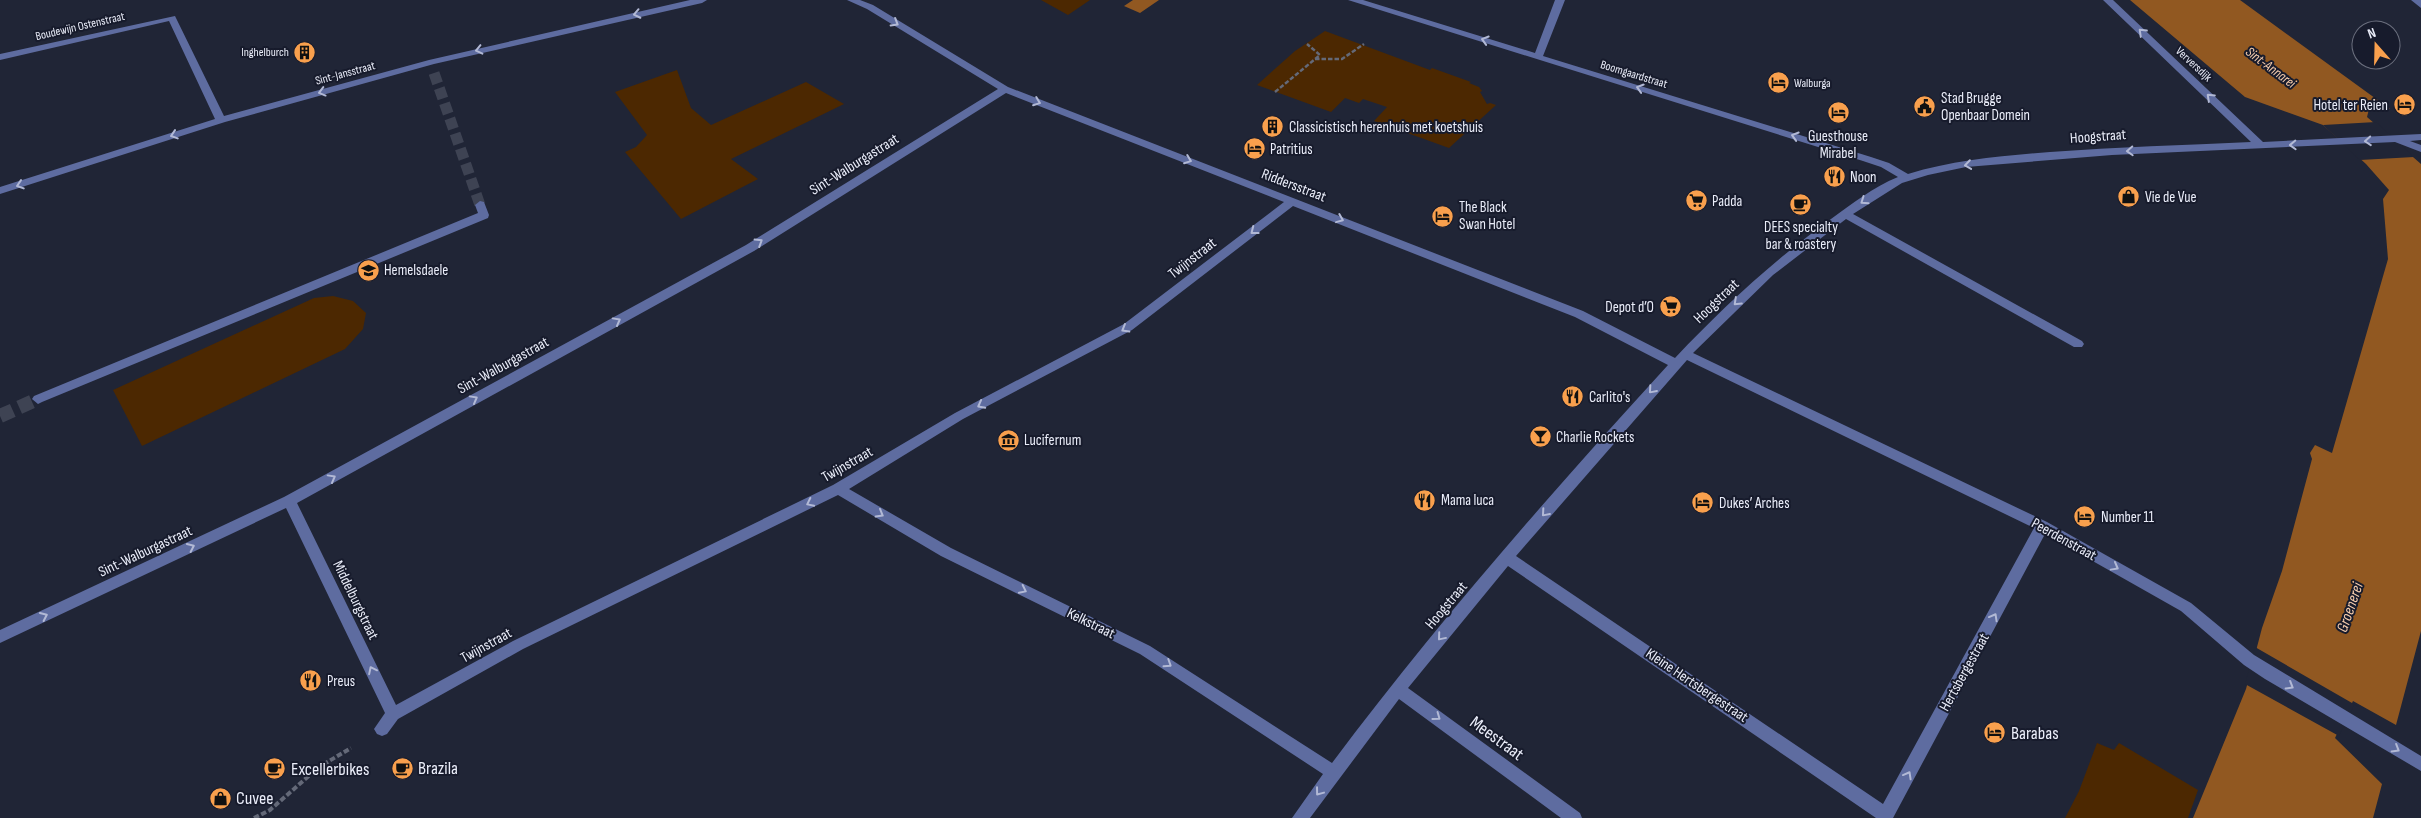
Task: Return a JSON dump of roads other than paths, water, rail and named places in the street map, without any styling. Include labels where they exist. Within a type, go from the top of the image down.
[{"type":"street","name":"Sint-Jansstraat","points":[[0,191],[221,120],[432,62],[702,0]]},
{"type":"street","name":"Riddersstraat","points":[[852,0],[870,7],[1005,89],[1579,314],[1680,358]]},
{"type":"street","name":"Boomgaardstraat","points":[[1353,0],[1867,159],[1906,177]]},
{"type":"street","points":[[1538,57],[1560,0]]},
{"type":"street","name":"Verversdijk","points":[[2108,0],[2261,146]]},
{"type":"street","points":[[2416,0],[2421,5]]},
{"type":"street","name":"Boudewijn Ostenstraat","points":[[0,57],[172,18],[221,120]]},
{"type":"street","points":[[432,62],[434,74]]},
{"type":"street","name":"Sint-Walburgastraat","points":[[0,637],[289,501],[750,248],[1005,89]]},
{"type":"street","name":"Hoogstraat","points":[[1300,818],[1398,689],[1506,557],[1680,358],[1729,310],[1798,248],[1879,191],[1906,177],[1943,168],[2046,156],[2341,143],[2421,137]]},
{"type":"street","points":[[2395,139],[2421,149]]},
{"type":"street","name":"Twijnstraat","points":[[394,714],[518,645],[838,489],[959,416],[1128,328],[1292,201]]},
{"type":"street","points":[[38,399],[484,215],[480,205]]},
{"type":"street","points":[[1845,214],[2078,344]]},
{"type":"street","name":"Peerdenstraat","points":[[1680,358],[2042,526],[2186,607],[2249,660],[2421,764]]},
{"type":"street","name":"Kelkstraat","points":[[838,489],[946,552],[1146,650],[1334,773]]},
{"type":"street","name":"Middelburgstraat","points":[[289,501],[394,714]]},
{"type":"street","name":"Hertsbergestraat","points":[[1885,817],[2042,526]]},
{"type":"street","name":"Kleine Hertsbergestraat","points":[[1506,557],[1885,817]]},
{"type":"street","name":"Meestraat","points":[[1398,689],[1574,818]]},
{"type":"street","points":[[382,729],[394,714]]},
{"type":"water","points":[[1133,0],[1159,0],[1140,13],[1124,6]]},
{"type":"water","points":[[2130,0],[2240,0],[2390,109],[2369,109],[2367,117],[2421,164],[2421,631],[2396,725],[2353,701],[2335,738],[2382,784],[2373,818],[2193,818],[2246,689],[2262,628],[2282,571],[2312,459],[2310,453],[2315,445],[2332,453],[2388,259],[2383,199],[2389,190],[2366,164],[2323,125],[2245,97]]},
{"type":"tunnel","points":[[434,73],[480,205]]},
{"type":"tunnel","points":[[0,416],[38,399]]},
{"type":"place","name":"Inghelburch","points":[[305,52]]},
{"type":"place","name":"Walburga","points":[[1778,83]]},
{"type":"place","name":"Hotel ter Reien","points":[[2404,105]]},
{"type":"place","name":"Stad Brugge Openbaar Domein","points":[[1925,107]]},
{"type":"place","name":"Guesthouse Mirabel","points":[[1838,113]]},
{"type":"place","name":"Classicistisch herenhuis met koetshuis","points":[[1273,127]]},
{"type":"place","name":"Patritius","points":[[1254,149]]},
{"type":"place","name":"Noon","points":[[1834,177]]},
{"type":"place","name":"Vie de Vue","points":[[2129,197]]},
{"type":"place","name":"Padda","points":[[1696,201]]},
{"type":"place","name":"DEES specialty bar & roastery","points":[[1801,204]]},
{"type":"place","name":"The Black Swan Hotel","points":[[1443,216]]},
{"type":"place","name":"Hemelsdaele","points":[[368,270]]},
{"type":"place","name":"Depot d’O","points":[[1670,307]]},
{"type":"place","name":"Carlito's","points":[[1573,397]]},
{"type":"place","name":"Charlie Rockets","points":[[1540,437]]},
{"type":"place","name":"Lucifernum","points":[[1008,440]]},
{"type":"place","name":"Mama luca","points":[[1425,500]]},
{"type":"place","name":"Dukes’ Arches","points":[[1703,503]]},
{"type":"place","name":"Number 11","points":[[2085,517]]},
{"type":"place","name":"Preus","points":[[311,681]]},
{"type":"place","name":"Barabas","points":[[1995,733]]},
{"type":"place","name":"Brazila","points":[[402,768]]},
{"type":"place","name":"Excellerbikes","points":[[275,769]]},
{"type":"place","name":"Cuvee","points":[[220,798]]},
{"type":"water label","name":"Sint-Annarei","points":[[2271,67]]},
{"type":"water label","name":"Groenerei","points":[[2349,607]]}]
